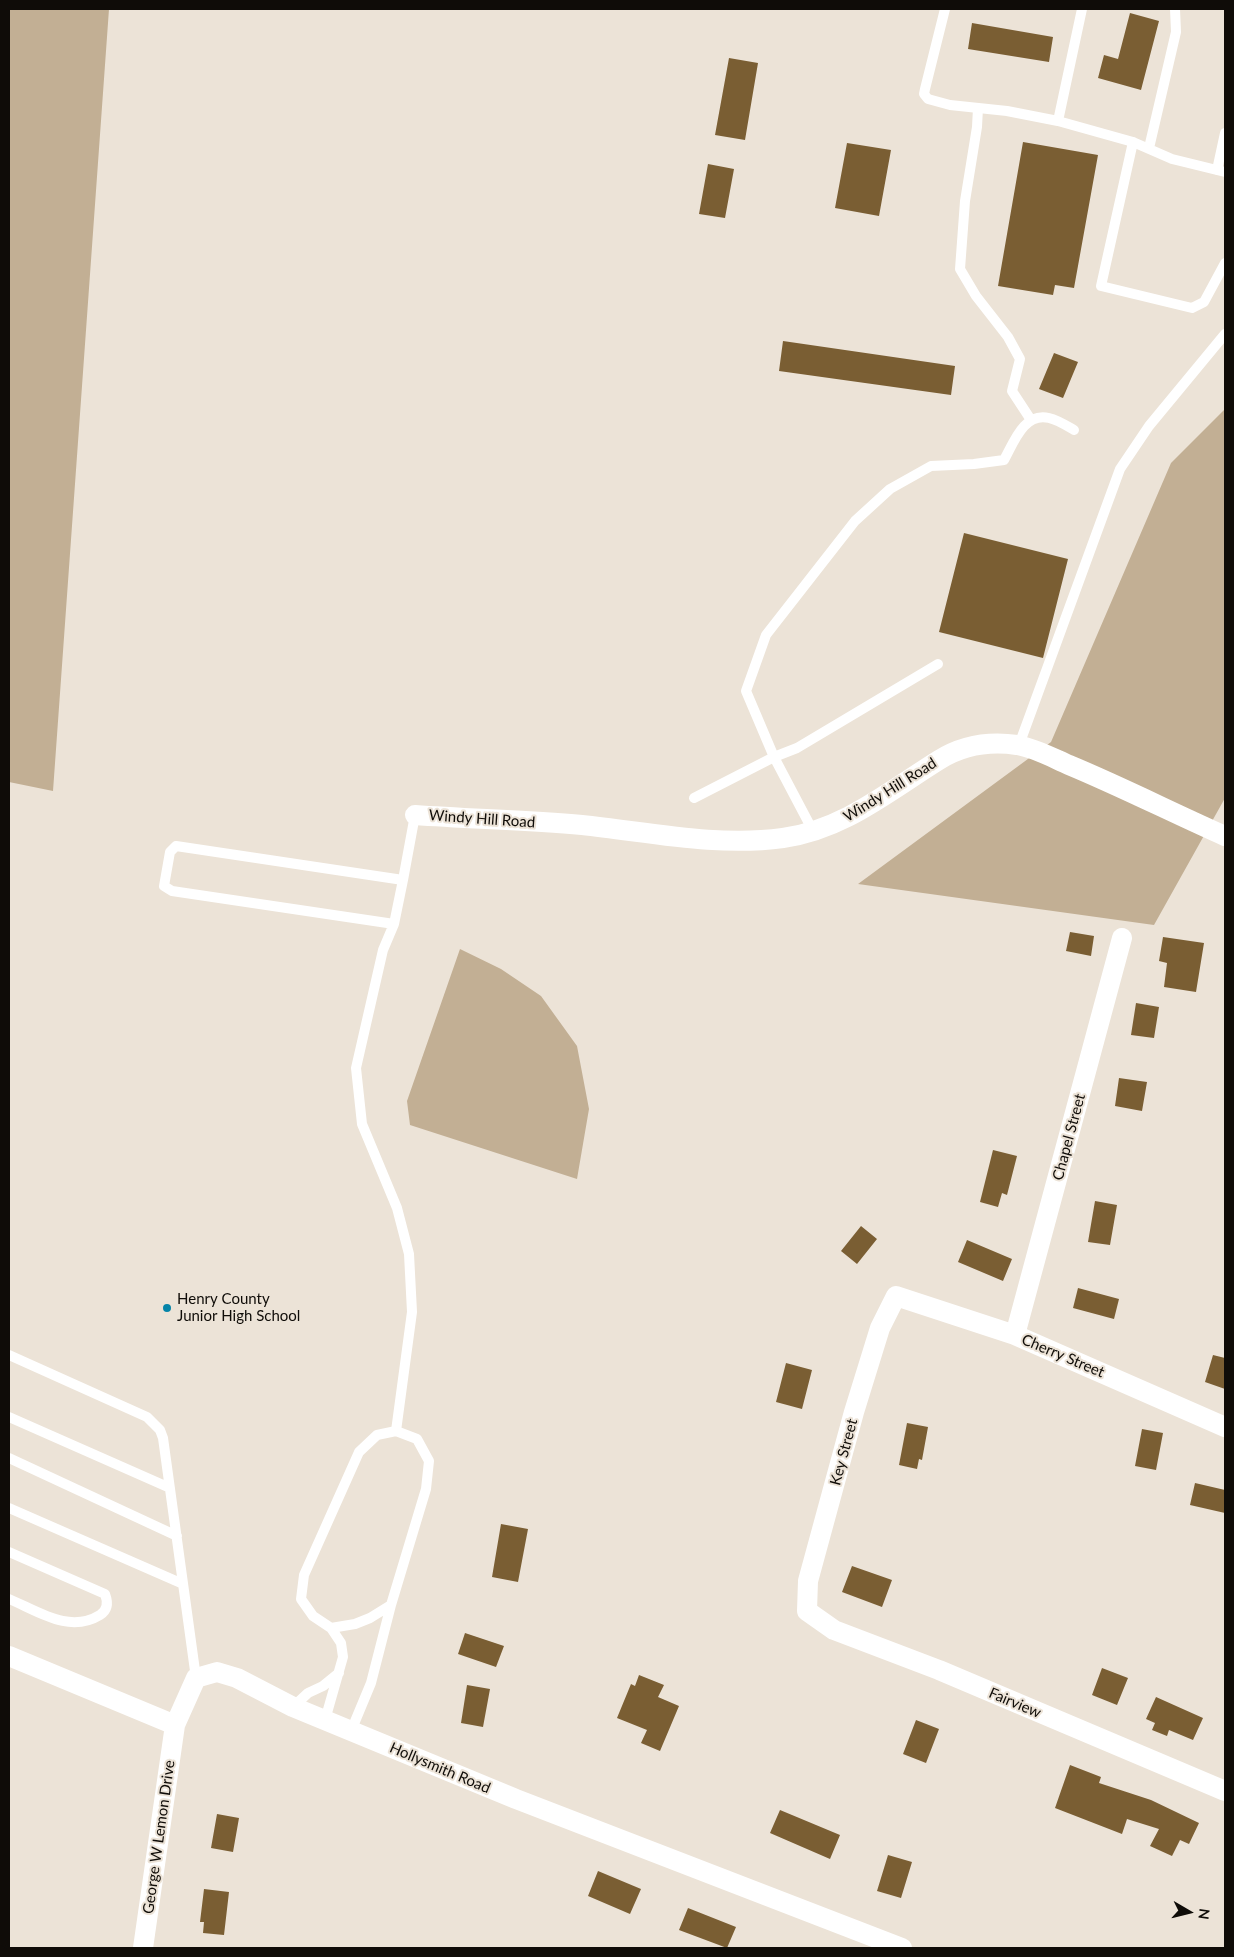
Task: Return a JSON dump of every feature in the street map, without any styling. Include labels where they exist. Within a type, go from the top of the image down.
[{"type":"street","name":"Windy Hill Road","points":[[415,815],[582,825],[680,837],[740,840],[783,838],[813,831],[848,819],[942,758],[971,746],[988,744],[1019,745],[1091,774],[1225,836]]},
{"type":"street","name":"Chapel Street","points":[[1015,1335],[1122,938]]},
{"type":"street","name":"Cherry Street","points":[[896,1296],[1015,1335],[1225,1427]]},
{"type":"street","name":"Key Street","points":[[807,1611],[808,1581],[854,1412],[880,1328],[896,1296]]},
{"type":"street","name":"Fairview","points":[[807,1611],[834,1630],[939,1670],[1225,1791]]},
{"type":"street","points":[[9,1656],[175,1725],[196,1678]]},
{"type":"street","name":"Hollysmith Road","points":[[196,1678],[217,1672],[237,1678],[293,1707],[516,1800],[902,1948]]},
{"type":"street","name":"George W Lemon Drive","points":[[143,1948],[175,1725]]},
{"type":"lane","points":[[945,9],[924,94],[928,99],[950,105],[1058,120],[1133,142],[1172,159],[1221,171],[1225,132]]},
{"type":"lane","points":[[1058,120],[1082,9]]},
{"type":"lane","points":[[1149,148],[1176,32],[1175,9]]},
{"type":"lane","points":[[978,108],[977,127],[965,201],[960,269],[976,296],[1008,337],[1020,359],[1012,391],[1031,420]]},
{"type":"lane","points":[[1133,142],[1101,286],[1192,308],[1204,302],[1225,264]]},
{"type":"lane","points":[[1019,745],[1120,469],[1149,426],[1225,334]]},
{"type":"lane","points":[[813,831],[774,757],[746,691],[766,635],[855,521],[890,489],[931,466],[974,464],[1004,460],[1019,431],[1031,420],[1049,418],[1074,430]]},
{"type":"lane","points":[[694,798],[774,757],[797,748],[938,664]]},
{"type":"lane","points":[[396,1431],[412,1312],[409,1254],[397,1208],[362,1124],[356,1068],[383,950],[394,924],[415,815]]},
{"type":"lane","points":[[394,924],[172,891],[164,886],[170,852],[176,846],[403,880]]},
{"type":"lane","points":[[9,1355],[142,1415],[153,1422],[163,1438],[196,1678]]},
{"type":"lane","points":[[9,1416],[170,1488]]},
{"type":"lane","points":[[325,1720],[343,1657],[342,1643],[331,1628],[313,1616],[301,1599],[304,1575],[359,1452],[377,1436],[396,1431],[417,1439],[428,1461],[426,1489],[391,1605],[371,1682],[352,1731]]},
{"type":"lane","points":[[9,1458],[177,1536]]},
{"type":"lane","points":[[9,1508],[184,1584]]},
{"type":"lane","points":[[9,1552],[105,1594],[107,1604],[103,1614],[89,1621],[70,1623],[58,1620],[9,1599]]},
{"type":"lane","points":[[331,1628],[355,1624],[391,1605]]},
{"type":"lane","points":[[293,1707],[308,1693],[323,1686],[339,1673]]},
{"type":"shaded area","points":[[9,9],[109,9],[53,791],[9,782]]},
{"type":"shaded area","points":[[1225,409],[1225,798],[1154,925],[858,884],[1051,742],[1171,463]]},
{"type":"shaded area","points":[[460,949],[501,969],[541,996],[577,1046],[589,1109],[577,1179],[410,1125],[407,1101]]},
{"type":"building","points":[[1130,13],[1159,21],[1141,90],[1098,78],[1104,55],[1118,59]]},
{"type":"building","points":[[972,23],[1053,37],[1049,62],[968,49]]},
{"type":"building","points":[[729,58],[758,63],[745,140],[715,135]]},
{"type":"building","points":[[1023,142],[1098,155],[1074,288],[1055,285],[1053,295],[998,286]]},
{"type":"building","points":[[847,143],[891,150],[879,216],[835,208]]},
{"type":"building","points":[[708,164],[734,169],[725,218],[699,214]]},
{"type":"building","points":[[783,341],[955,366],[951,395],[779,371]]},
{"type":"building","points":[[1054,353],[1078,362],[1063,398],[1039,389]]},
{"type":"building","points":[[964,533],[1068,559],[1043,658],[939,632]]},
{"type":"building","points":[[1070,932],[1094,936],[1091,956],[1066,951]]},
{"type":"building","points":[[1163,937],[1204,943],[1196,992],[1164,987],[1167,963],[1159,961]]},
{"type":"building","points":[[1136,1003],[1159,1007],[1154,1038],[1131,1035]]},
{"type":"building","points":[[1119,1078],[1147,1082],[1142,1111],[1115,1106]]},
{"type":"building","points":[[993,1150],[1017,1156],[1007,1195],[1002,1193],[998,1207],[980,1202]]},
{"type":"building","points":[[1095,1201],[1117,1205],[1110,1245],[1088,1242]]},
{"type":"building","points":[[861,1226],[877,1239],[857,1264],[841,1251]]},
{"type":"building","points":[[967,1240],[1012,1259],[1003,1281],[958,1262]]},
{"type":"building","points":[[1078,1288],[1119,1299],[1114,1319],[1073,1308]]},
{"type":"building","points":[[1213,1355],[1225,1358],[1225,1389],[1205,1382]]},
{"type":"building","points":[[786,1363],[812,1370],[802,1409],[776,1402]]},
{"type":"building","points":[[907,1423],[928,1427],[922,1460],[919,1459],[917,1469],[899,1465]]},
{"type":"building","points":[[1142,1429],[1163,1433],[1156,1470],[1135,1466]]},
{"type":"building","points":[[1195,1483],[1225,1490],[1225,1513],[1190,1505]]},
{"type":"building","points":[[501,1524],[528,1529],[518,1582],[492,1577]]},
{"type":"building","points":[[852,1566],[892,1580],[882,1607],[842,1592]]},
{"type":"building","points":[[465,1633],[504,1646],[496,1667],[458,1654]]},
{"type":"building","points":[[1102,1668],[1128,1678],[1117,1705],[1092,1695]]},
{"type":"building","points":[[639,1675],[664,1685],[658,1697],[679,1706],[660,1751],[641,1743],[647,1730],[617,1718],[631,1684],[635,1686]]},
{"type":"building","points":[[467,1685],[490,1689],[483,1727],[461,1723]]},
{"type":"building","points":[[1156,1697],[1203,1718],[1193,1740],[1169,1730],[1167,1736],[1152,1730],[1155,1723],[1146,1719]]},
{"type":"building","points":[[916,1720],[939,1729],[926,1763],[903,1754]]},
{"type":"building","points":[[1070,1765],[1101,1777],[1099,1783],[1151,1800],[1199,1823],[1189,1844],[1180,1840],[1172,1856],[1150,1846],[1159,1829],[1127,1819],[1122,1834],[1055,1808]]},
{"type":"building","points":[[780,1810],[840,1835],[830,1859],[770,1833]]},
{"type":"building","points":[[217,1814],[239,1818],[233,1852],[211,1848]]},
{"type":"building","points":[[888,1855],[912,1862],[901,1898],[877,1891]]},
{"type":"building","points":[[598,1871],[641,1889],[630,1914],[588,1896]]},
{"type":"building","points":[[204,1889],[229,1892],[224,1935],[203,1933],[204,1922],[200,1922]]},
{"type":"building","points":[[688,1908],[736,1927],[727,1948],[679,1930]]},
{"type":"place","name":"Henry County Junior High School","points":[[167,1308]]}]
